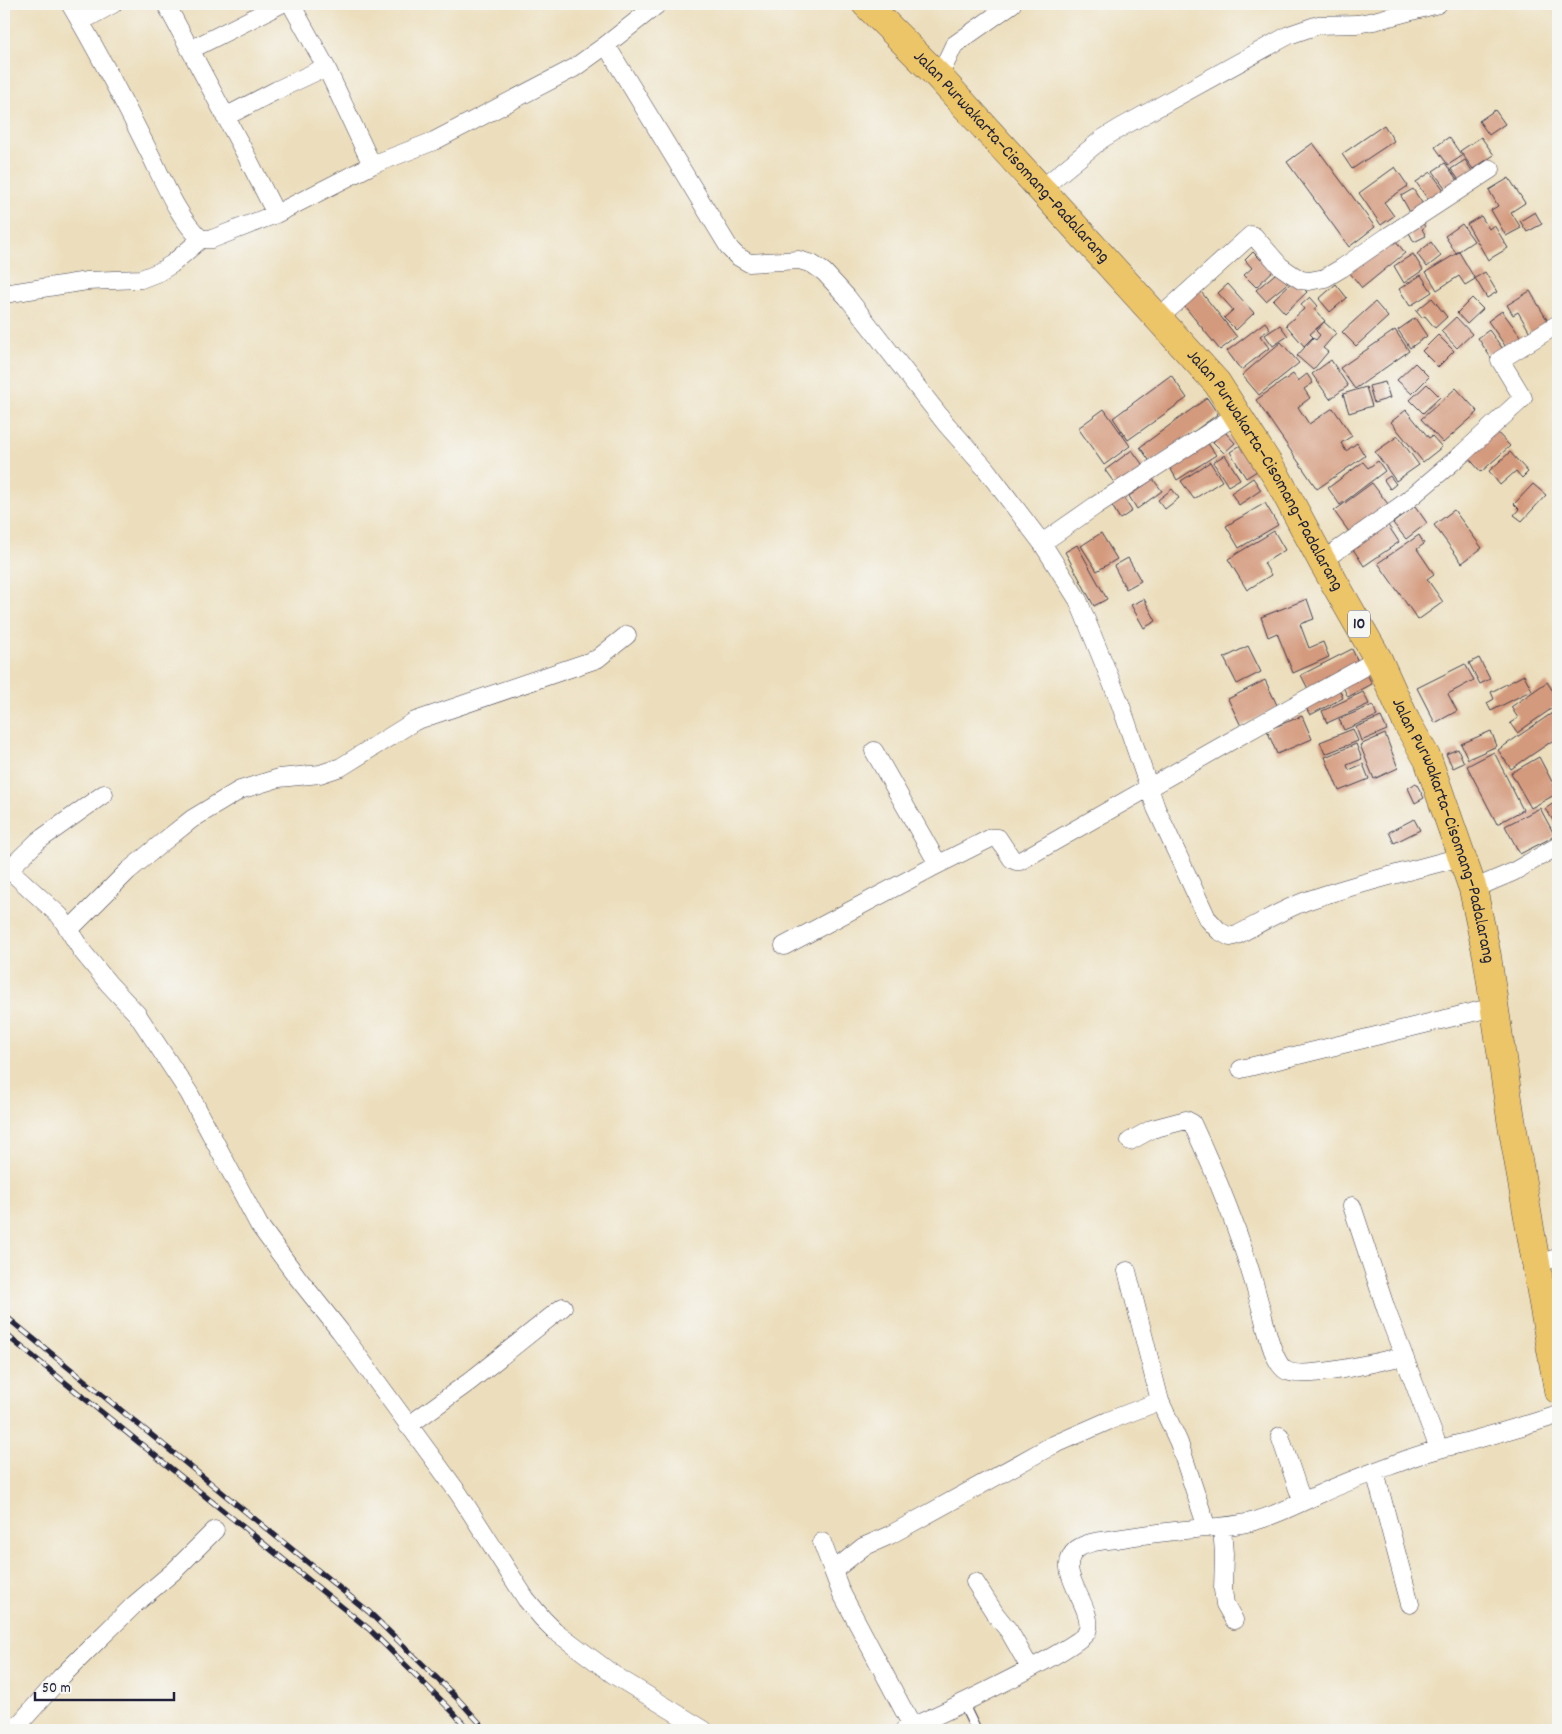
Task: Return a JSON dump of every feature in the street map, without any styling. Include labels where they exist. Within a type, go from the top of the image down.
[{"type":"highway","name":"Jalan Purwakarta–Cisomang–Padalarang","points":[[866,4],[939,77],[1217,383],[1278,479],[1378,659],[1406,720],[1428,760],[1473,889],[1487,956],[1494,1007],[1547,1261],[1558,1390]]},
{"type":"street","points":[[70,4],[114,82],[169,192],[192,231],[201,239]]},
{"type":"street","points":[[80,22],[113,4]]},
{"type":"street","points":[[166,4],[276,214]]},
{"type":"street","points":[[190,50],[281,4]]},
{"type":"street","points":[[291,4],[326,67],[372,165]]},
{"type":"street","points":[[4,294],[86,281],[141,279],[159,272],[172,264],[201,239],[212,238],[276,214],[372,165],[434,141],[574,68],[658,4]]},
{"type":"street","points":[[939,77],[954,44],[1012,4]]},
{"type":"street","points":[[1041,189],[1102,139],[1289,35],[1318,25],[1357,24],[1438,4]]},
{"type":"street","points":[[606,45],[730,249],[749,263],[799,260],[812,264],[824,272],[847,297],[946,424],[985,468],[1042,543],[1078,600],[1120,703],[1156,808],[1207,918],[1219,931],[1230,937],[1237,935],[1276,914],[1305,902],[1374,880],[1461,857]]},
{"type":"street","points":[[225,116],[326,67]]},
{"type":"street","points":[[1159,318],[1251,235],[1254,236],[1280,266],[1301,280],[1309,281],[1325,278],[1491,169]]},
{"type":"street","points":[[1322,561],[1403,504],[1462,454],[1523,398],[1500,360],[1558,324]]},
{"type":"street","points":[[1042,543],[1095,506],[1238,414]]},
{"type":"street","points":[[69,930],[128,871],[163,842],[192,820],[240,790],[279,778],[320,774],[341,767],[415,721],[597,659],[627,635]]},
{"type":"street","points":[[784,946],[938,864],[994,837],[998,838],[1012,859],[1020,861],[1378,659]]},
{"type":"street","points":[[874,752],[938,864]]},
{"type":"street","points":[[104,794],[38,841],[6,867],[60,916],[82,951],[137,1014],[189,1094],[259,1225],[340,1331],[459,1494],[526,1599],[555,1631],[614,1675],[704,1730]]},
{"type":"street","points":[[1473,889],[1513,872],[1558,846]]},
{"type":"street","points":[[1241,1069],[1494,1007]]},
{"type":"street","points":[[1130,1141],[1152,1129],[1186,1120],[1192,1123],[1251,1270],[1269,1338],[1276,1360],[1282,1368],[1297,1373],[1322,1372],[1404,1356]]},
{"type":"street","points":[[1352,1206],[1438,1449]]},
{"type":"street","points":[[1128,1271],[1160,1401],[1215,1528],[1224,1554],[1223,1590],[1225,1604],[1234,1620]]},
{"type":"street","points":[[408,1426],[469,1382],[563,1307]]},
{"type":"street","points":[[833,1571],[863,1547],[890,1535],[1052,1446],[1108,1421],[1160,1401]]},
{"type":"street","points":[[822,1542],[841,1592],[908,1728],[962,1703],[1081,1639],[1086,1633],[1088,1626],[1087,1614],[1070,1570],[1069,1562],[1077,1550],[1094,1542],[1252,1522],[1340,1485],[1438,1449],[1558,1415]]},
{"type":"street","points":[[1280,1436],[1302,1501]]},
{"type":"street","points":[[1375,1472],[1410,1604]]},
{"type":"street","points":[[14,1730],[61,1677],[91,1647],[135,1604],[174,1571],[215,1530]]},
{"type":"street","points":[[975,1582],[996,1616],[1009,1631],[1030,1668]]},
{"type":"lane","points":[[962,1703],[976,1730]]},
{"type":"building","points":[[1495,110],[1505,124],[1489,135],[1479,121]]},
{"type":"building","points":[[1384,125],[1394,141],[1352,169],[1342,154]]},
{"type":"building","points":[[1449,137],[1462,156],[1448,165],[1435,147]]},
{"type":"building","points":[[1481,137],[1494,155],[1473,169],[1460,151]]},
{"type":"building","points":[[1313,143],[1375,227],[1349,247],[1287,162]]},
{"type":"building","points":[[1465,160],[1474,174],[1461,183],[1451,169]]},
{"type":"building","points":[[1445,163],[1458,181],[1446,189],[1433,171]]},
{"type":"building","points":[[1395,167],[1408,186],[1384,202],[1394,216],[1381,225],[1359,193]]},
{"type":"building","points":[[1431,172],[1444,190],[1429,201],[1416,182]]},
{"type":"building","points":[[1509,178],[1525,203],[1511,212],[1521,228],[1506,236],[1491,210],[1498,206],[1489,190]]},
{"type":"building","points":[[1413,189],[1424,206],[1411,214],[1401,196]]},
{"type":"building","points":[[1535,212],[1542,224],[1527,232],[1520,221]]},
{"type":"building","points":[[1481,216],[1489,229],[1494,225],[1508,248],[1488,260],[1467,224]]},
{"type":"building","points":[[1422,221],[1425,227],[1422,229],[1426,236],[1414,242],[1407,229]]},
{"type":"building","points":[[1462,224],[1474,241],[1456,253],[1445,236]]},
{"type":"building","points":[[1396,241],[1405,253],[1362,288],[1349,272]]},
{"type":"building","points":[[1431,242],[1441,256],[1427,267],[1417,254]]},
{"type":"building","points":[[1253,252],[1261,260],[1265,257],[1276,268],[1256,287],[1244,275],[1252,268],[1245,260]]},
{"type":"building","points":[[1459,252],[1475,279],[1465,285],[1459,276],[1437,290],[1426,272]]},
{"type":"building","points":[[1413,254],[1423,270],[1404,283],[1394,266]]},
{"type":"building","points":[[1281,269],[1291,280],[1266,301],[1256,290]]},
{"type":"building","points":[[1485,272],[1497,292],[1487,298],[1475,278]]},
{"type":"building","points":[[1421,275],[1432,292],[1410,306],[1399,289]]},
{"type":"building","points":[[1295,279],[1307,292],[1285,313],[1273,300]]},
{"type":"building","points":[[1228,284],[1254,313],[1236,330],[1224,318],[1233,310],[1218,293]]},
{"type":"building","points":[[1336,284],[1347,298],[1330,312],[1319,299]]},
{"type":"building","points":[[1198,288],[1237,337],[1220,350],[1181,302]]},
{"type":"building","points":[[1530,291],[1549,323],[1531,334],[1518,312],[1513,315],[1507,305]]},
{"type":"building","points":[[1310,297],[1318,306],[1314,309],[1325,321],[1310,334],[1313,337],[1304,346],[1286,325],[1304,309],[1301,305]]},
{"type":"building","points":[[1432,298],[1447,317],[1435,328],[1425,316],[1422,318],[1416,311]]},
{"type":"building","points":[[1472,298],[1483,309],[1467,324],[1457,313]]},
{"type":"building","points":[[1375,302],[1388,317],[1356,346],[1342,332]]},
{"type":"building","points":[[1502,311],[1523,340],[1508,350],[1488,321]]},
{"type":"building","points":[[1456,317],[1472,334],[1457,348],[1441,331]]},
{"type":"building","points":[[1415,318],[1427,336],[1410,348],[1398,330]]},
{"type":"building","points":[[1265,322],[1270,329],[1260,336],[1269,348],[1241,370],[1227,351]]},
{"type":"building","points":[[1324,322],[1336,333],[1323,348],[1328,352],[1313,370],[1297,356],[1313,338],[1316,340],[1320,335],[1316,331]]},
{"type":"building","points":[[1280,325],[1288,336],[1273,346],[1265,335]]},
{"type":"building","points":[[1395,330],[1409,351],[1355,389],[1340,368]]},
{"type":"building","points":[[1489,330],[1503,349],[1491,358],[1478,338]]},
{"type":"building","points":[[1438,335],[1454,351],[1438,367],[1422,351]]},
{"type":"building","points":[[1281,342],[1299,363],[1259,395],[1242,375]]},
{"type":"building","points":[[1331,360],[1348,386],[1330,399],[1312,374]]},
{"type":"building","points":[[1415,363],[1429,377],[1412,394],[1397,380]]},
{"type":"building","points":[[1293,374],[1298,381],[1307,374],[1313,383],[1304,389],[1310,398],[1298,407],[1309,424],[1333,408],[1352,436],[1341,443],[1346,451],[1357,443],[1365,456],[1317,489],[1256,400]]},
{"type":"building","points":[[1171,375],[1187,398],[1128,440],[1113,418]]},
{"type":"building","points":[[1385,382],[1390,398],[1374,403],[1369,386]]},
{"type":"building","points":[[1427,384],[1440,397],[1423,413],[1410,400]]},
{"type":"building","points":[[1366,387],[1372,406],[1349,413],[1343,394]]},
{"type":"building","points":[[1456,388],[1478,412],[1443,443],[1421,419]]},
{"type":"building","points":[[1207,398],[1218,414],[1151,463],[1140,447]]},
{"type":"building","points":[[1104,409],[1130,446],[1104,465],[1078,428]]},
{"type":"building","points":[[1406,410],[1429,438],[1432,436],[1442,447],[1423,462],[1391,422]]},
{"type":"building","points":[[1494,429],[1510,446],[1481,472],[1466,455]]},
{"type":"building","points":[[1224,431],[1235,443],[1224,453],[1213,442]]},
{"type":"building","points":[[1398,436],[1419,465],[1396,481],[1375,452]]},
{"type":"building","points":[[1207,442],[1216,455],[1177,480],[1169,466]]},
{"type":"building","points":[[1244,443],[1260,469],[1246,478],[1230,452]]},
{"type":"building","points":[[1132,450],[1145,468],[1118,488],[1105,470]]},
{"type":"building","points":[[1510,452],[1528,472],[1522,478],[1516,471],[1500,485],[1489,471]]},
{"type":"building","points":[[1225,455],[1240,479],[1228,486],[1213,462]]},
{"type":"building","points":[[1378,461],[1385,471],[1340,505],[1328,488],[1363,462],[1368,468]]},
{"type":"building","points":[[1210,462],[1222,481],[1194,499],[1181,481]]},
{"type":"building","points":[[1390,476],[1396,484],[1390,489],[1384,480]]},
{"type":"building","points":[[1253,478],[1261,490],[1239,505],[1231,493]]},
{"type":"building","points":[[1153,479],[1162,491],[1137,509],[1129,496]]},
{"type":"building","points":[[1372,483],[1391,508],[1352,536],[1334,511]]},
{"type":"building","points":[[1533,484],[1546,495],[1522,521],[1514,515],[1519,509],[1514,504]]},
{"type":"building","points":[[1172,489],[1179,498],[1165,509],[1158,500]]},
{"type":"building","points":[[1123,497],[1132,511],[1120,519],[1111,504]]},
{"type":"building","points":[[1265,503],[1278,525],[1239,548],[1226,526]]},
{"type":"building","points":[[1415,506],[1427,523],[1406,539],[1393,523]]},
{"type":"building","points":[[1454,510],[1482,548],[1462,563],[1434,525]]},
{"type":"building","points":[[1386,522],[1399,542],[1364,566],[1351,546]]},
{"type":"building","points":[[1274,531],[1285,550],[1264,563],[1271,575],[1247,590],[1228,559]]},
{"type":"building","points":[[1101,533],[1117,559],[1097,571],[1081,546]]},
{"type":"building","points":[[1419,535],[1424,544],[1417,549],[1434,574],[1427,579],[1443,602],[1418,620],[1378,563]]},
{"type":"building","points":[[1077,545],[1107,599],[1094,606],[1065,552]]},
{"type":"building","points":[[1128,558],[1141,581],[1126,589],[1114,566]]},
{"type":"building","points":[[1144,599],[1156,621],[1144,628],[1131,605]]},
{"type":"building","points":[[1307,599],[1314,619],[1300,624],[1309,648],[1323,642],[1329,657],[1293,673],[1277,633],[1268,637],[1261,617]]},
{"type":"building","points":[[1248,646],[1261,672],[1237,684],[1224,658]]},
{"type":"building","points":[[1352,649],[1361,668],[1310,693],[1301,675]]},
{"type":"building","points":[[1479,658],[1490,679],[1480,684],[1469,663]]},
{"type":"building","points":[[1465,664],[1474,680],[1448,694],[1457,711],[1435,723],[1417,688]]},
{"type":"building","points":[[1365,670],[1372,684],[1348,697],[1341,683]]},
{"type":"building","points":[[1524,675],[1532,690],[1491,711],[1487,703],[1494,699],[1491,692]]},
{"type":"building","points":[[1265,680],[1278,707],[1241,726],[1228,699]]},
{"type":"building","points":[[1547,682],[1558,699],[1558,704],[1517,733],[1510,723],[1518,718],[1511,707]]},
{"type":"building","points":[[1339,689],[1343,698],[1310,715],[1305,706]]},
{"type":"building","points":[[1363,692],[1369,704],[1327,723],[1322,711]]},
{"type":"building","points":[[1373,705],[1377,716],[1344,730],[1339,719]]},
{"type":"building","points":[[1558,709],[1558,737],[1511,769],[1498,750]]},
{"type":"building","points":[[1302,716],[1312,739],[1277,754],[1267,730]]},
{"type":"building","points":[[1381,717],[1387,730],[1361,741],[1356,727]]},
{"type":"building","points":[[1353,729],[1358,741],[1325,754],[1320,742]]},
{"type":"building","points":[[1491,731],[1497,746],[1468,759],[1461,744]]},
{"type":"building","points":[[1385,734],[1398,768],[1374,779],[1360,745]]},
{"type":"building","points":[[1356,744],[1362,759],[1347,765],[1349,770],[1363,764],[1369,779],[1339,791],[1325,757]]},
{"type":"building","points":[[1458,749],[1464,763],[1453,768],[1446,754]]},
{"type":"building","points":[[1494,752],[1523,810],[1497,824],[1467,766]]},
{"type":"building","points":[[1539,757],[1558,793],[1531,808],[1511,773]]},
{"type":"building","points":[[1416,783],[1424,798],[1415,803],[1408,788]]},
{"type":"building","points":[[1558,800],[1558,827],[1545,809]]},
{"type":"building","points":[[1540,808],[1555,836],[1520,854],[1505,826]]},
{"type":"building","points":[[1414,819],[1420,830],[1394,843],[1389,832]]},
{"type":"railway","points":[[4,1315],[369,1612],[458,1699],[486,1730]]},
{"type":"railway","points":[[4,1333],[369,1629],[469,1730]]}]
